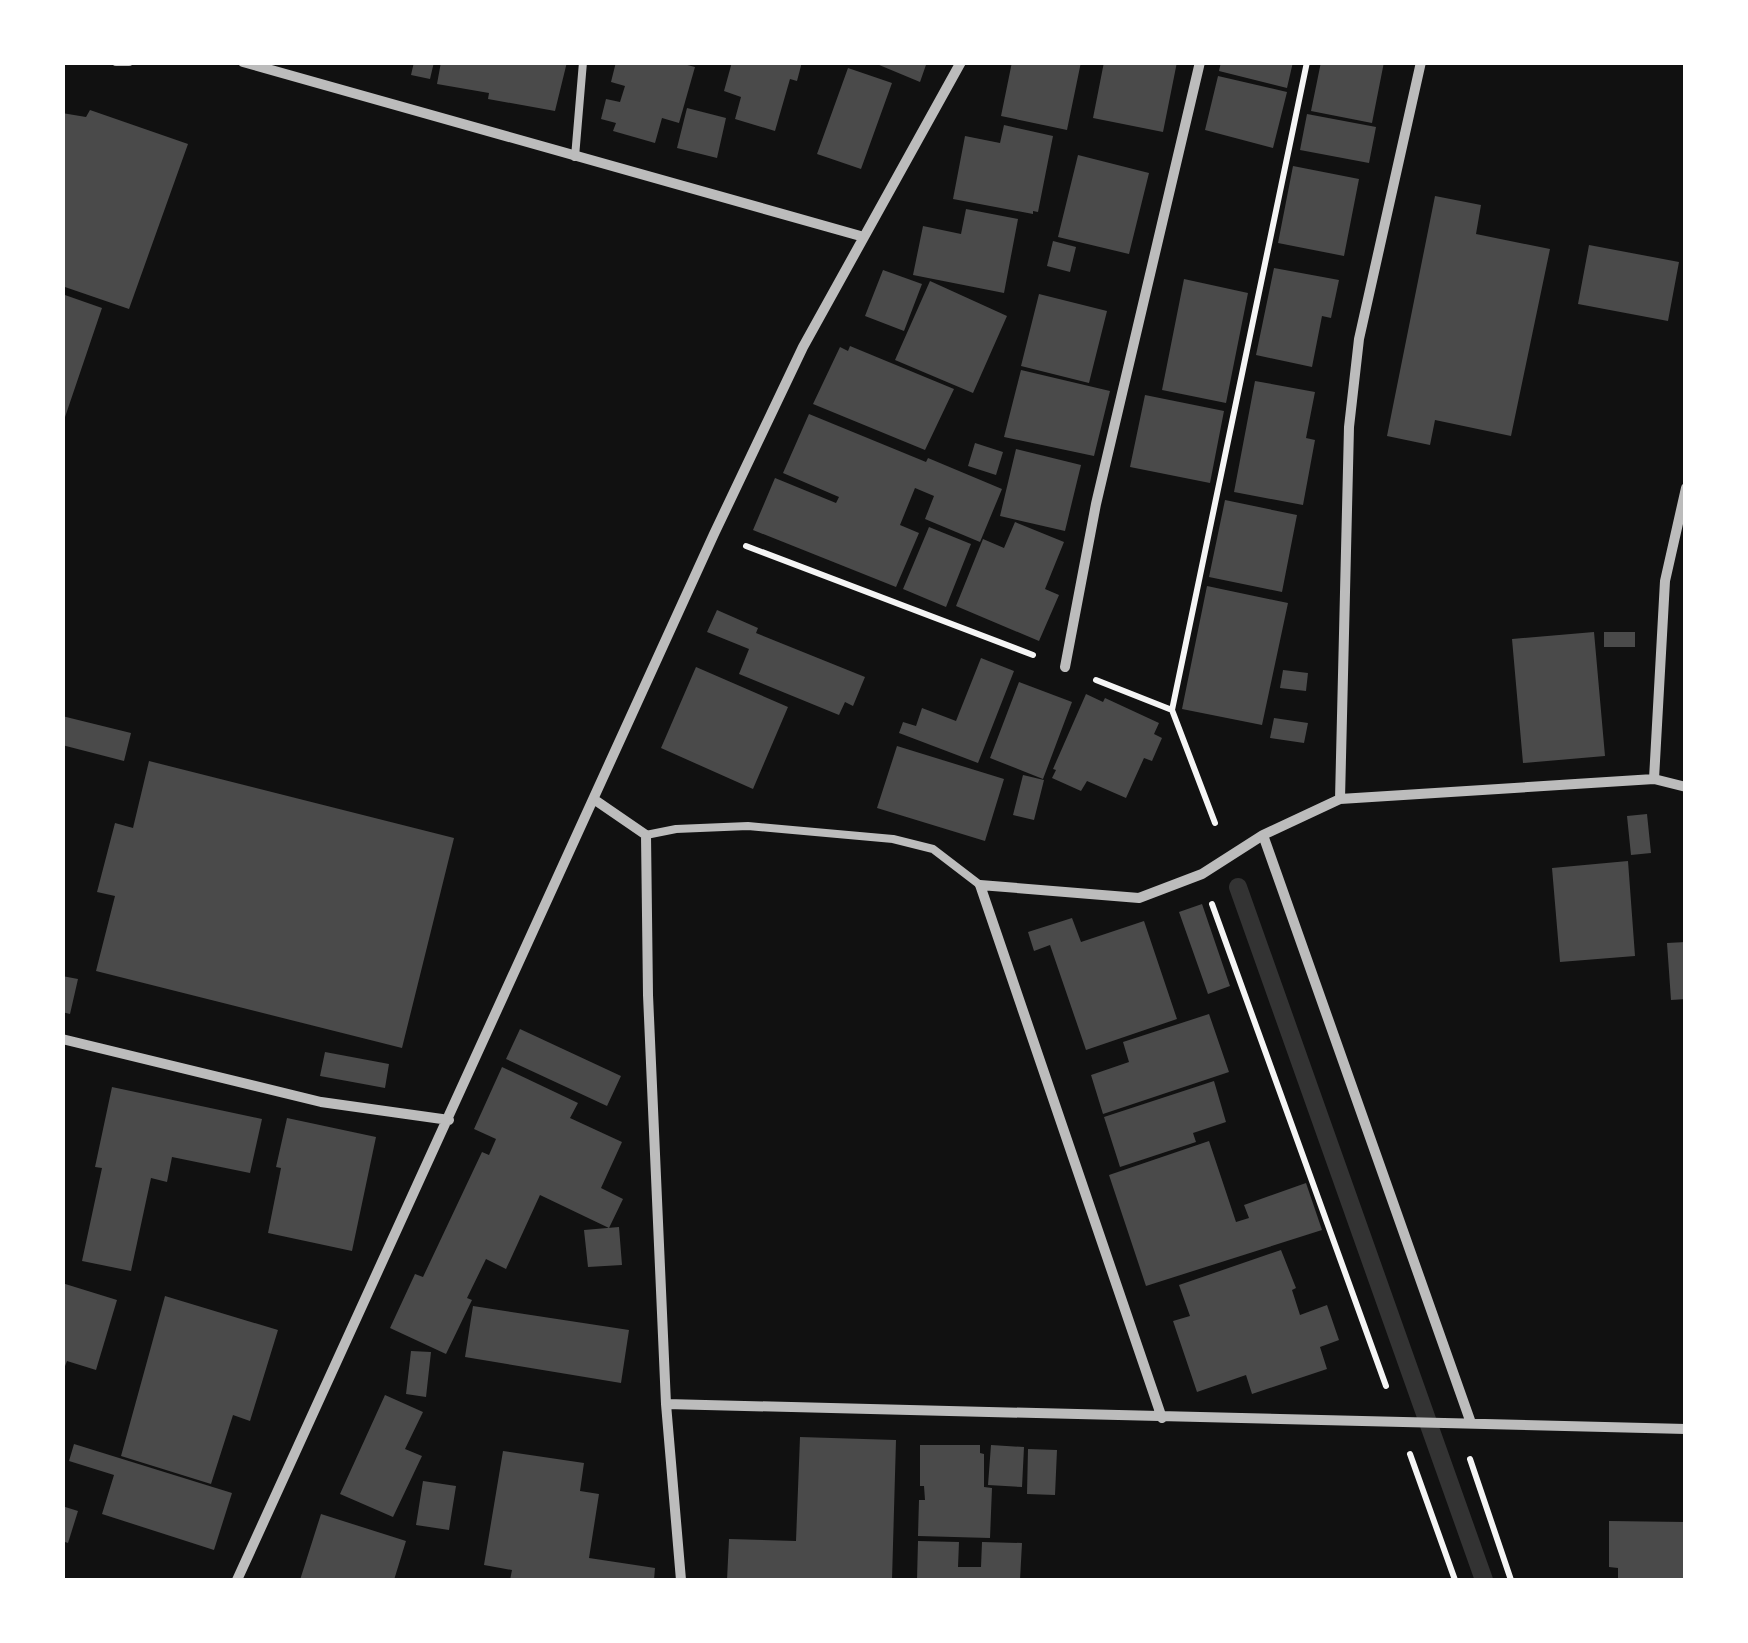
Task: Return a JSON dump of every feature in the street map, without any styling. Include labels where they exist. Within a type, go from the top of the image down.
[{"type":"street","points":[[243,62],[864,237]]},
{"type":"street","points":[[236,1580],[803,347],[961,62]]},
{"type":"street","points":[[1065,667],[1096,504],[1200,62]]},
{"type":"street","points":[[1340,800],[1348,428],[1359,339],[1421,62]]},
{"type":"street","points":[[1654,779],[1666,581],[1686,488]]},
{"type":"street","points":[[1162,1418],[980,885],[1139,898],[1202,874],[1263,835],[1340,800],[1654,779],[1686,787]]},
{"type":"street","points":[[595,800],[646,835],[648,995],[666,1404],[680,1580]]},
{"type":"street","points":[[1263,835],[1471,1423]]},
{"type":"street","points":[[62,1039],[321,1102],[449,1120]]},
{"type":"street","points":[[666,1404],[1686,1429]]},
{"type":"lane","points":[[116,62],[129,62]]},
{"type":"lane","points":[[575,157],[583,62]]},
{"type":"lane","points":[[646,835],[676,829],[748,826],[893,838],[933,849],[980,885]]},
{"type":"path","points":[[1228,857],[1172,710],[1307,62]]},
{"type":"path","points":[[714,534],[1172,710]]},
{"type":"path","points":[[1202,874],[1404,1423],[1455,1580]]},
{"type":"path","points":[[1452,1423],[1511,1580]]},
{"type":"building","points":[[414,62],[434,62],[430,79],[411,75]]},
{"type":"building","points":[[441,62],[567,62],[555,111],[488,99],[489,93],[437,84]]},
{"type":"building","points":[[616,62],[676,62],[695,67],[679,123],[662,118],[655,143],[613,131],[616,123],[601,119],[606,99],[620,102],[625,86],[611,82]]},
{"type":"building","points":[[732,62],[802,62],[797,81],[790,79],[775,131],[735,119],[741,97],[724,91]]},
{"type":"building","points":[[872,62],[927,62],[920,82]]},
{"type":"building","points":[[1012,62],[1081,62],[1067,130],[1001,116]]},
{"type":"building","points":[[1104,62],[1177,62],[1163,132],[1093,118]]},
{"type":"building","points":[[1221,62],[1293,62],[1287,88],[1219,71]]},
{"type":"building","points":[[1321,62],[1384,62],[1372,123],[1311,111]]},
{"type":"building","points":[[848,68],[892,83],[861,169],[817,154]]},
{"type":"building","points":[[1218,76],[1287,92],[1273,148],[1205,130]]},
{"type":"building","points":[[687,108],[726,118],[717,158],[677,148]]},
{"type":"building","points":[[90,110],[188,144],[129,309],[62,286],[62,113],[86,117]]},
{"type":"building","points":[[1307,114],[1376,127],[1369,163],[1300,150]]},
{"type":"building","points":[[1004,125],[1053,136],[1038,212],[1033,214],[953,199],[965,136],[1000,143]]},
{"type":"building","points":[[1078,155],[1149,173],[1129,254],[1058,237]]},
{"type":"building","points":[[1293,166],[1359,179],[1344,256],[1278,243]]},
{"type":"building","points":[[1435,196],[1481,205],[1476,234],[1550,249],[1511,436],[1435,420],[1430,445],[1387,436]]},
{"type":"building","points":[[966,209],[1018,219],[1004,293],[913,275],[923,226],[961,234]]},
{"type":"building","points":[[1053,241],[1076,247],[1070,272],[1047,266]]},
{"type":"building","points":[[1589,245],[1679,262],[1668,321],[1578,304]]},
{"type":"building","points":[[1274,268],[1339,280],[1331,318],[1322,316],[1312,367],[1256,355]]},
{"type":"building","points":[[883,270],[922,284],[904,331],[865,316]]},
{"type":"building","points":[[1184,279],[1248,293],[1226,403],[1162,390]]},
{"type":"building","points":[[930,281],[1007,316],[973,393],[895,360]]},
{"type":"building","points":[[62,294],[102,308],[63,423],[62,423]]},
{"type":"building","points":[[1039,294],[1107,311],[1089,383],[1021,366]]},
{"type":"building","points":[[850,346],[954,389],[925,450],[813,404],[840,347],[848,351]]},
{"type":"building","points":[[1021,370],[1110,391],[1094,456],[1004,437]]},
{"type":"building","points":[[1255,381],[1315,392],[1306,438],[1315,440],[1303,505],[1234,492]]},
{"type":"building","points":[[1145,395],[1224,411],[1210,483],[1130,467]]},
{"type":"building","points":[[809,414],[1002,489],[980,542],[925,519],[934,496],[915,488],[900,525],[919,533],[896,587],[753,530],[775,478],[836,503],[839,497],[783,473]]},
{"type":"building","points":[[975,443],[1003,452],[996,475],[968,466]]},
{"type":"building","points":[[1016,449],[1081,465],[1065,531],[1000,516]]},
{"type":"building","points":[[1225,500],[1297,515],[1282,592],[1209,577]]},
{"type":"building","points":[[1015,522],[1064,542],[1045,589],[1059,595],[1039,641],[956,606],[983,539],[1004,548]]},
{"type":"building","points":[[929,527],[971,544],[946,607],[903,589]]},
{"type":"building","points":[[1207,586],[1288,603],[1262,725],[1182,709]]},
{"type":"building","points":[[717,610],[758,628],[756,633],[865,677],[853,706],[845,702],[839,715],[739,674],[749,649],[707,632]]},
{"type":"building","points":[[1594,632],[1605,756],[1523,763],[1512,639]]},
{"type":"building","points":[[1604,632],[1635,632],[1635,647],[1604,647]]},
{"type":"building","points":[[981,658],[1014,671],[978,763],[899,733],[903,722],[916,726],[922,708],[956,721]]},
{"type":"building","points":[[696,667],[788,707],[753,789],[661,748]]},
{"type":"building","points":[[1283,670],[1308,673],[1306,691],[1280,688]]},
{"type":"building","points":[[1019,682],[1072,702],[1043,779],[990,758]]},
{"type":"building","points":[[1086,694],[1103,702],[1105,698],[1159,723],[1154,734],[1162,738],[1152,761],[1144,758],[1126,798],[1087,781],[1081,791],[1052,778]]},
{"type":"building","points":[[62,716],[131,733],[124,761],[62,745]]},
{"type":"building","points":[[1274,718],[1308,723],[1304,743],[1270,738]]},
{"type":"building","points":[[897,746],[1004,779],[985,841],[877,808]]},
{"type":"building","points":[[149,761],[454,838],[402,1048],[96,971],[115,896],[97,892],[115,823],[133,828]]},
{"type":"building","points":[[1023,775],[1044,780],[1034,820],[1013,815]]},
{"type":"building","points":[[1647,814],[1651,853],[1631,855],[1627,816]]},
{"type":"building","points":[[1628,861],[1635,956],[1560,962],[1552,868]]},
{"type":"building","points":[[1202,904],[1230,986],[1208,994],[1179,912]]},
{"type":"building","points":[[1072,918],[1081,942],[1144,921],[1177,1019],[1086,1050],[1050,945],[1034,951],[1028,932]]},
{"type":"building","points":[[1686,942],[1686,999],[1671,1000],[1667,943]]},
{"type":"building","points":[[62,976],[78,979],[70,1014],[62,1012]]},
{"type":"building","points":[[1209,1014],[1229,1072],[1103,1114],[1091,1075],[1129,1062],[1123,1042]]},
{"type":"building","points":[[520,1029],[621,1076],[607,1106],[506,1059]]},
{"type":"building","points":[[325,1052],[389,1064],[385,1088],[320,1076]]},
{"type":"building","points":[[502,1067],[578,1103],[570,1118],[622,1142],[601,1188],[623,1199],[609,1228],[540,1195],[506,1269],[486,1259],[467,1298],[472,1300],[446,1354],[390,1328],[415,1274],[423,1277],[482,1152],[489,1155],[496,1139],[474,1129]]},
{"type":"building","points":[[1214,1081],[1226,1122],[1193,1133],[1196,1142],[1120,1167],[1104,1117]]},
{"type":"building","points":[[112,1087],[262,1119],[250,1173],[172,1157],[167,1182],[151,1178],[131,1271],[82,1261],[102,1168],[95,1167]]},
{"type":"building","points":[[287,1118],[376,1137],[352,1251],[268,1233]]},
{"type":"building","points":[[1209,1141],[1236,1222],[1249,1218],[1244,1205],[1306,1183],[1322,1230],[1146,1286],[1109,1175]]},
{"type":"building","points":[[619,1227],[622,1265],[588,1267],[584,1230]]},
{"type":"building","points":[[1281,1250],[1296,1288],[1292,1290],[1300,1315],[1327,1305],[1339,1340],[1320,1347],[1327,1369],[1252,1394],[1246,1375],[1197,1392],[1173,1321],[1190,1316],[1179,1285]]},
{"type":"building","points":[[62,1283],[117,1300],[96,1370],[67,1361],[62,1374]]},
{"type":"building","points":[[165,1296],[278,1330],[250,1421],[233,1415],[211,1484],[121,1456]]},
{"type":"building","points":[[473,1306],[629,1330],[621,1383],[465,1357]]},
{"type":"building","points":[[411,1351],[431,1352],[426,1397],[406,1394]]},
{"type":"building","points":[[385,1395],[423,1412],[405,1449],[422,1456],[393,1517],[340,1494]]},
{"type":"building","points":[[800,1437],[896,1440],[892,1580],[727,1580],[729,1539],[796,1541]]},
{"type":"building","points":[[74,1444],[232,1493],[214,1550],[102,1514],[114,1475],[69,1461]]},
{"type":"building","points":[[920,1445],[980,1445],[980,1453],[984,1454],[984,1487],[992,1488],[990,1538],[918,1536],[919,1500],[925,1500],[924,1486],[920,1486]]},
{"type":"building","points":[[991,1445],[1024,1447],[1022,1487],[988,1485]]},
{"type":"building","points":[[1028,1449],[1057,1450],[1055,1495],[1027,1494]]},
{"type":"building","points":[[503,1451],[584,1463],[580,1491],[599,1494],[589,1558],[655,1568],[654,1580],[510,1580],[512,1570],[484,1565]]},
{"type":"building","points":[[423,1481],[456,1486],[449,1530],[416,1525]]},
{"type":"building","points":[[62,1506],[78,1511],[68,1543],[62,1541]]},
{"type":"building","points":[[321,1514],[406,1541],[394,1580],[300,1580]]},
{"type":"building","points":[[1609,1521],[1686,1522],[1686,1580],[1618,1580],[1618,1568],[1609,1567]]},
{"type":"building","points":[[918,1541],[959,1542],[958,1567],[981,1567],[982,1542],[1022,1543],[1020,1580],[917,1580]]},
{"type":"waterway","points":[[1238,887],[1484,1580]]}]
